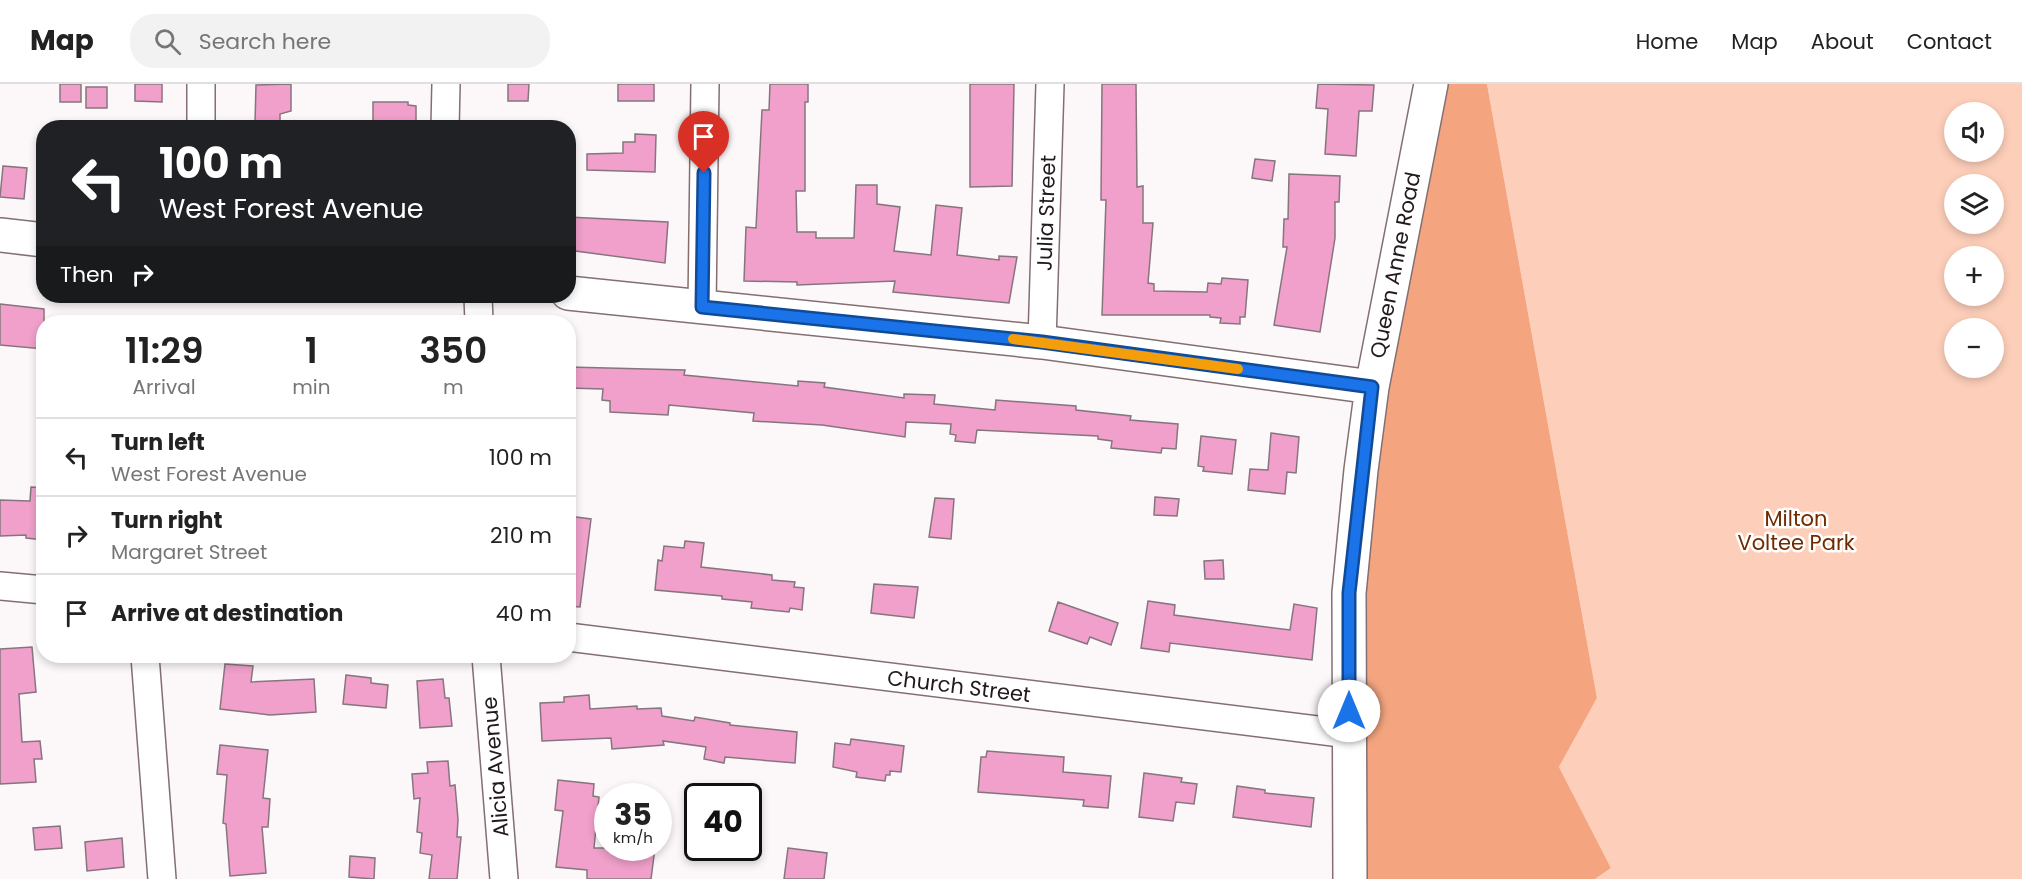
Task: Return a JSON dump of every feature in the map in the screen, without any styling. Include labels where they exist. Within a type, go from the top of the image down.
[{"type":"street","points":[[201,84],[201,120]]},
{"type":"street","points":[[445,120],[446,84]]},
{"type":"street","points":[[702,307],[705,84]]},
{"type":"street","name":"Julia Street","points":[[1042,342],[1050,84]]},
{"type":"street","name":"Queen Anne Road","points":[[1350,879],[1349,593],[1372,387],[1431,84]]},
{"type":"street","points":[[0,235],[36,239]]},
{"type":"street","points":[[576,294],[1042,342],[1372,387]]},
{"type":"street","points":[[0,586],[36,589]]},
{"type":"street","name":"Church Street","points":[[576,638],[1349,734]]},
{"type":"street","points":[[146,663],[162,879]]},
{"type":"street","name":"Alicia Avenue","points":[[487,663],[504,879]]},
{"type":"green space","name":"Milton Voltee Park","points":[[1487,84],[2022,84],[2022,879],[1595,879],[1611,868],[1559,767],[1597,698]]},
{"type":"shaded area","points":[[1431,84],[1487,84],[1597,698],[1559,767],[1611,868],[1595,879],[1350,879],[1349,593]]},
{"type":"building","points":[[60,84],[81,84],[81,102],[60,102]]},
{"type":"building","points":[[135,84],[162,84],[162,102],[135,101]]},
{"type":"building","points":[[291,84],[291,111],[280,114],[280,120],[255,120],[256,85]]},
{"type":"building","points":[[508,84],[529,84],[528,101],[508,101]]},
{"type":"building","points":[[618,84],[654,84],[654,101],[618,101]]},
{"type":"building","points":[[770,84],[808,84],[808,102],[805,102],[805,191],[796,191],[797,232],[816,232],[816,238],[854,238],[856,185],[877,185],[877,204],[900,207],[894,251],[931,255],[936,205],[962,208],[957,255],[999,260],[999,256],[1017,257],[1009,303],[893,292],[895,281],[797,285],[797,282],[744,281],[746,227],[756,228],[762,110],[769,110]]},
{"type":"building","points":[[970,84],[1014,84],[1012,186],[970,187]]},
{"type":"building","points":[[1102,84],[1136,84],[1137,187],[1143,186],[1143,223],[1153,223],[1148,283],[1154,284],[1154,291],[1207,292],[1208,283],[1221,284],[1222,278],[1248,280],[1245,317],[1240,317],[1240,324],[1220,323],[1221,318],[1210,317],[1210,315],[1102,315],[1106,200],[1101,200]]},
{"type":"building","points":[[1318,84],[1374,85],[1372,111],[1359,111],[1356,156],[1325,154],[1328,109],[1316,108]]},
{"type":"building","points":[[86,87],[107,87],[107,108],[86,108]]},
{"type":"building","points":[[373,102],[408,102],[408,105],[416,106],[416,120],[373,120]]},
{"type":"building","points":[[635,134],[656,135],[655,172],[587,170],[587,154],[623,153],[623,142],[635,142]]},
{"type":"building","points":[[1255,159],[1275,161],[1272,181],[1252,178]]},
{"type":"building","points":[[3,166],[27,168],[24,199],[0,197]]},
{"type":"building","points":[[1289,174],[1340,176],[1339,202],[1335,202],[1335,238],[1320,332],[1274,325],[1287,247],[1283,247],[1284,219],[1288,219]]},
{"type":"building","points":[[576,217],[668,222],[665,263],[576,251]]},
{"type":"building","points":[[0,304],[44,309],[44,315],[36,315],[36,348],[0,345]]},
{"type":"building","points":[[576,367],[685,370],[684,375],[798,386],[798,381],[825,383],[824,387],[904,398],[904,394],[935,395],[934,404],[995,410],[996,400],[1076,406],[1076,410],[1131,416],[1130,420],[1178,424],[1176,449],[1162,448],[1161,453],[1111,448],[1112,441],[1098,439],[1098,436],[977,430],[975,443],[955,441],[956,435],[950,434],[951,424],[906,422],[905,437],[822,425],[753,421],[754,413],[669,405],[668,415],[610,412],[610,401],[602,400],[603,389],[576,388]]},
{"type":"building","points":[[1271,433],[1299,437],[1296,473],[1287,472],[1285,494],[1248,490],[1250,469],[1268,470]]},
{"type":"building","points":[[1201,436],[1236,440],[1232,474],[1203,471],[1204,467],[1198,466]]},
{"type":"building","points":[[31,487],[36,487],[36,539],[26,538],[26,535],[0,536],[0,500],[30,501]]},
{"type":"building","points":[[1155,497],[1179,499],[1177,516],[1154,515]]},
{"type":"building","points":[[935,498],[954,499],[951,539],[929,537]]},
{"type":"building","points":[[576,517],[591,519],[580,607],[576,607]]},
{"type":"building","points":[[685,541],[704,543],[701,567],[772,575],[772,580],[795,582],[794,587],[804,588],[802,610],[790,608],[789,612],[751,608],[752,602],[722,599],[722,596],[655,590],[658,560],[662,561],[664,546],[684,548]]},
{"type":"building","points":[[1223,560],[1224,579],[1205,579],[1204,561]]},
{"type":"building","points":[[874,584],[918,587],[914,618],[871,613]]},
{"type":"building","points":[[1148,601],[1175,605],[1174,615],[1290,630],[1294,604],[1317,608],[1312,660],[1170,643],[1169,652],[1141,648]]},
{"type":"building","points":[[1058,602],[1118,623],[1111,645],[1090,637],[1087,644],[1049,631]]},
{"type":"building","points":[[32,647],[36,692],[19,694],[22,742],[40,741],[42,759],[34,759],[36,782],[0,784],[0,649]]},
{"type":"building","points":[[225,664],[253,666],[251,682],[314,679],[316,712],[270,715],[220,709]]},
{"type":"building","points":[[346,675],[371,678],[371,683],[388,685],[386,708],[343,704]]},
{"type":"building","points":[[443,679],[445,698],[449,698],[452,726],[420,728],[417,681]]},
{"type":"building","points":[[589,695],[590,709],[637,706],[637,709],[661,708],[662,716],[694,721],[695,717],[730,723],[730,725],[797,732],[795,763],[725,757],[724,763],[704,759],[706,747],[663,741],[664,745],[612,749],[611,738],[542,741],[540,703],[564,702],[564,697]]},
{"type":"building","points":[[851,739],[904,746],[901,772],[890,771],[885,781],[856,777],[857,772],[833,767],[835,743],[850,745]]},
{"type":"building","points":[[220,745],[268,750],[263,798],[270,799],[268,827],[262,827],[266,873],[230,876],[226,824],[223,823],[227,775],[217,774]]},
{"type":"building","points":[[987,751],[1064,757],[1063,772],[1111,776],[1108,808],[1083,806],[1084,800],[978,792],[981,757],[986,757]]},
{"type":"building","points":[[448,761],[450,786],[455,785],[457,837],[461,837],[457,879],[429,879],[432,855],[420,853],[422,833],[417,832],[420,798],[414,799],[412,774],[428,773],[427,762]]},
{"type":"building","points":[[1144,773],[1182,778],[1181,782],[1197,784],[1194,804],[1176,802],[1173,821],[1139,817]]},
{"type":"building","points":[[558,780],[594,784],[594,861],[653,861],[651,879],[587,879],[587,870],[556,867],[563,811],[555,810]]},
{"type":"building","points":[[1237,786],[1265,790],[1265,793],[1314,798],[1311,827],[1233,817]]},
{"type":"building","points":[[60,826],[62,848],[35,850],[33,828]]},
{"type":"building","points":[[122,838],[124,867],[87,871],[85,842]]},
{"type":"building","points":[[788,848],[827,853],[824,879],[784,879]]},
{"type":"building","points":[[350,856],[375,858],[374,879],[349,877]]},
{"type":"slow traffic","points":[[1013,339],[1238,369]]},
{"type":"route","points":[[704,173],[702,307],[1042,342],[1372,387],[1365,433],[1349,593],[1349,711]]}]
